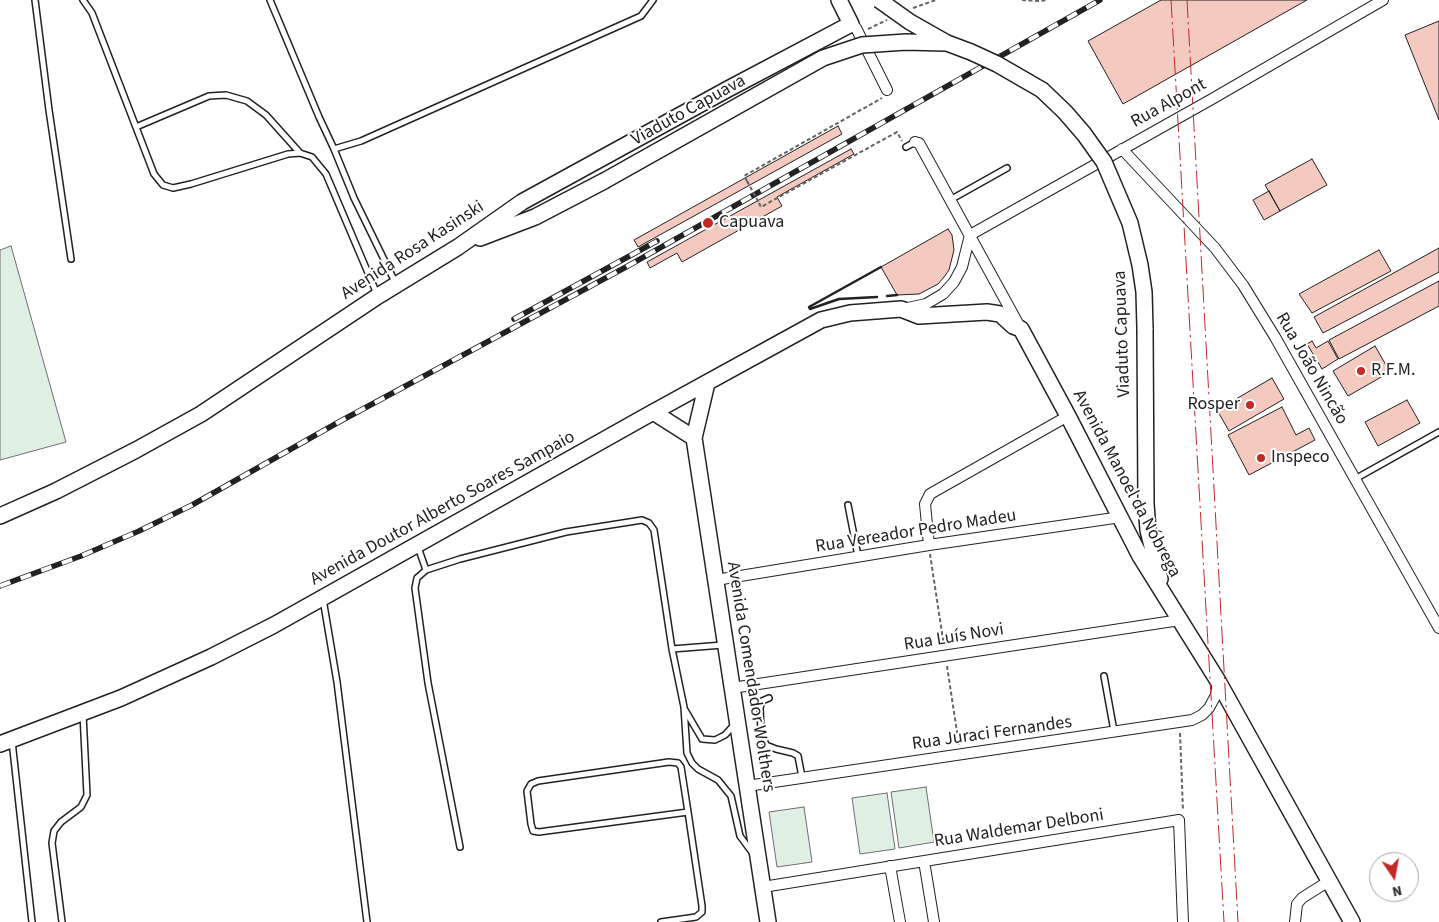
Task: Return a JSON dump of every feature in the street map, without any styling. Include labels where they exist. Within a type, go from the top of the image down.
[{"type":"main road","points":[[839,0],[851,24]]},
{"type":"main road","name":"Viaduto Capuava","points":[[879,0],[910,22],[947,43],[997,64],[1042,90],[1084,134],[1104,162],[1130,223],[1144,292],[1146,504],[1148,530],[1163,590]]},
{"type":"main road","name":"Avenida Rosa Kasinski","points":[[0,516],[96,470],[201,414],[396,284],[458,247],[522,202],[720,93],[851,24]]},
{"type":"main road","name":"Viaduto Capuava","points":[[458,247],[535,217],[604,181],[823,58],[862,45],[878,43],[947,43]]},
{"type":"main road","name":"Avenida Doutor Alberto Soares Sampaio","points":[[6,742],[121,698],[274,625],[821,320],[850,313],[900,309],[918,316],[987,312],[1000,314],[1013,326],[1021,328]]},
{"type":"main road","name":"Avenida Manoel da Nóbrega","points":[[1021,328],[1140,556],[1163,590],[1218,681],[1352,922]]},
{"type":"main road","name":"Avenida Comendador Wolthers","points":[[707,383],[694,438],[768,922]]},
{"type":"main road","points":[[653,412],[694,438]]},
{"type":"street","name":"Rua Alpont","points":[[970,235],[1384,0]]},
{"type":"street","points":[[851,24],[856,28],[884,94]]},
{"type":"street","name":"Avenida Manoel da Nóbrega","points":[[910,145],[919,143],[1021,328]]},
{"type":"street","name":"Rua João Nincão","points":[[1122,149],[1230,266],[1275,337],[1439,628]]},
{"type":"street","name":"Avenida Doutor Alberto Soares Sampaio","points":[[900,309],[926,304],[943,294],[954,282],[962,267],[970,235]]},
{"type":"street","points":[[929,545],[925,504],[930,494],[1068,416]]},
{"type":"street","name":"Rua Vereador Pedro Madeu","points":[[716,580],[929,545],[1121,517]]},
{"type":"street","name":"Rua Luís Novi","points":[[732,688],[1180,620]]},
{"type":"street","name":"Rua Juraci Fernandes","points":[[747,786],[1192,720],[1202,715],[1209,708],[1216,695],[1218,681]]},
{"type":"street","points":[[1179,820],[1183,922]]},
{"type":"street","name":"Rua Waldemar Delboni","points":[[763,886],[1179,820]]},
{"type":"street","points":[[924,861],[934,922]]},
{"type":"street","points":[[890,866],[900,922]]},
{"type":"street","points":[[1295,922],[1297,904],[1302,898],[1329,881]]},
{"type":"lane","points":[[35,0],[71,258]]},
{"type":"lane","points":[[83,0],[92,13],[154,174],[163,185],[173,188],[191,184],[288,154],[300,153],[312,157],[326,174],[378,296]]},
{"type":"lane","points":[[270,0],[354,198],[396,284]]},
{"type":"lane","points":[[334,149],[361,140],[641,16],[653,0]]},
{"type":"lane","points":[[136,127],[209,96],[226,95],[247,101],[266,115],[300,153]]},
{"type":"lane","points":[[949,200],[1007,168]]},
{"type":"lane","points":[[1355,479],[1439,432]]},
{"type":"lane","points":[[848,504],[858,557]]},
{"type":"lane","points":[[460,848],[430,691],[415,588],[417,578],[426,570],[566,532],[642,520],[649,523],[654,530],[672,649],[684,707],[687,753],[692,763],[698,769],[718,780],[731,796],[740,836],[751,853],[758,858]]},
{"type":"lane","points":[[417,544],[426,570]]},
{"type":"lane","points":[[323,598],[337,682],[367,922]]},
{"type":"lane","points":[[672,649],[726,644]]},
{"type":"lane","points":[[1104,676],[1114,732]]},
{"type":"lane","points":[[769,698],[762,701],[760,708],[761,732],[766,745],[798,756],[802,778]]},
{"type":"lane","points":[[684,707],[702,738],[715,740],[725,735],[737,720]]},
{"type":"lane","points":[[62,922],[52,843],[54,831],[61,822],[82,807],[87,795],[83,713]]},
{"type":"lane","points":[[6,742],[32,922]]},
{"type":"lane","points":[[661,922],[696,917],[702,912],[688,812],[681,767],[678,763],[669,762],[538,781],[532,784],[527,791],[533,831],[539,832],[688,812]]},
{"type":"path","points":[[1022,0],[1048,0]]},
{"type":"path","points":[[884,94],[744,176],[747,182],[761,207],[897,132],[910,145]]},
{"type":"path","points":[[1179,722],[1183,813],[1179,820]]},
{"type":"green space","points":[[11,246],[66,442],[0,460],[0,250]]},
{"type":"green space","points":[[926,787],[934,842],[899,848],[891,792]]},
{"type":"green space","points":[[887,793],[895,849],[860,854],[852,798]]},
{"type":"green space","points":[[804,807],[812,862],[777,867],[769,812]]},
{"type":"building","points":[[1161,0],[1307,0],[1123,104],[1088,41]]},
{"type":"building","points":[[1439,21],[1439,120],[1405,35]]},
{"type":"building","points":[[838,126],[842,134],[638,247],[634,240]]},
{"type":"building","points":[[851,149],[854,154],[777,197],[782,206],[682,262],[677,253],[650,268],[647,262]]},
{"type":"building","points":[[1312,159],[1327,185],[1280,211],[1265,185]]},
{"type":"building","points":[[1269,191],[1280,211],[1264,220],[1253,200]]},
{"type":"building","points":[[948,229],[952,235],[954,250],[949,270],[944,277],[938,284],[919,294],[897,295],[881,267]]},
{"type":"building","points":[[1439,248],[1439,272],[1323,333],[1314,317]]},
{"type":"building","points":[[1379,250],[1391,271],[1312,313],[1299,294]]},
{"type":"building","points":[[1439,281],[1439,306],[1339,359],[1329,340]]},
{"type":"building","points":[[1312,341],[1316,348],[1328,341],[1338,359],[1322,369],[1307,344]]},
{"type":"building","name":"R.F.M.","points":[[1375,346],[1390,372],[1348,396],[1333,371]]},
{"type":"building","name":"Rosper","points":[[1272,378],[1284,399],[1229,431],[1217,410]]},
{"type":"building","points":[[1407,400],[1420,423],[1378,446],[1365,422]]},
{"type":"building","name":"Inspeco","points":[[1282,407],[1296,435],[1309,428],[1315,440],[1249,475],[1228,435]]},
{"type":"railway","points":[[0,586],[81,556],[192,505],[337,423],[626,267],[1100,0]]},
{"type":"railway","points":[[514,319],[657,241]]},
{"type":"wall","points":[[877,297],[839,299],[810,309],[809,307],[881,267]]},
{"type":"wall","points":[[887,296],[897,295]]},
{"type":"power","points":[[1171,0],[1224,922]]},
{"type":"power","points":[[1187,0],[1238,922]]},
{"type":"place","name":"Capuava","points":[[708,223]]},
{"type":"place","name":"R.F.M.","points":[[1361,371]]},
{"type":"place","name":"Rosper","points":[[1250,405]]},
{"type":"place","name":"Inspeco","points":[[1261,458]]}]
